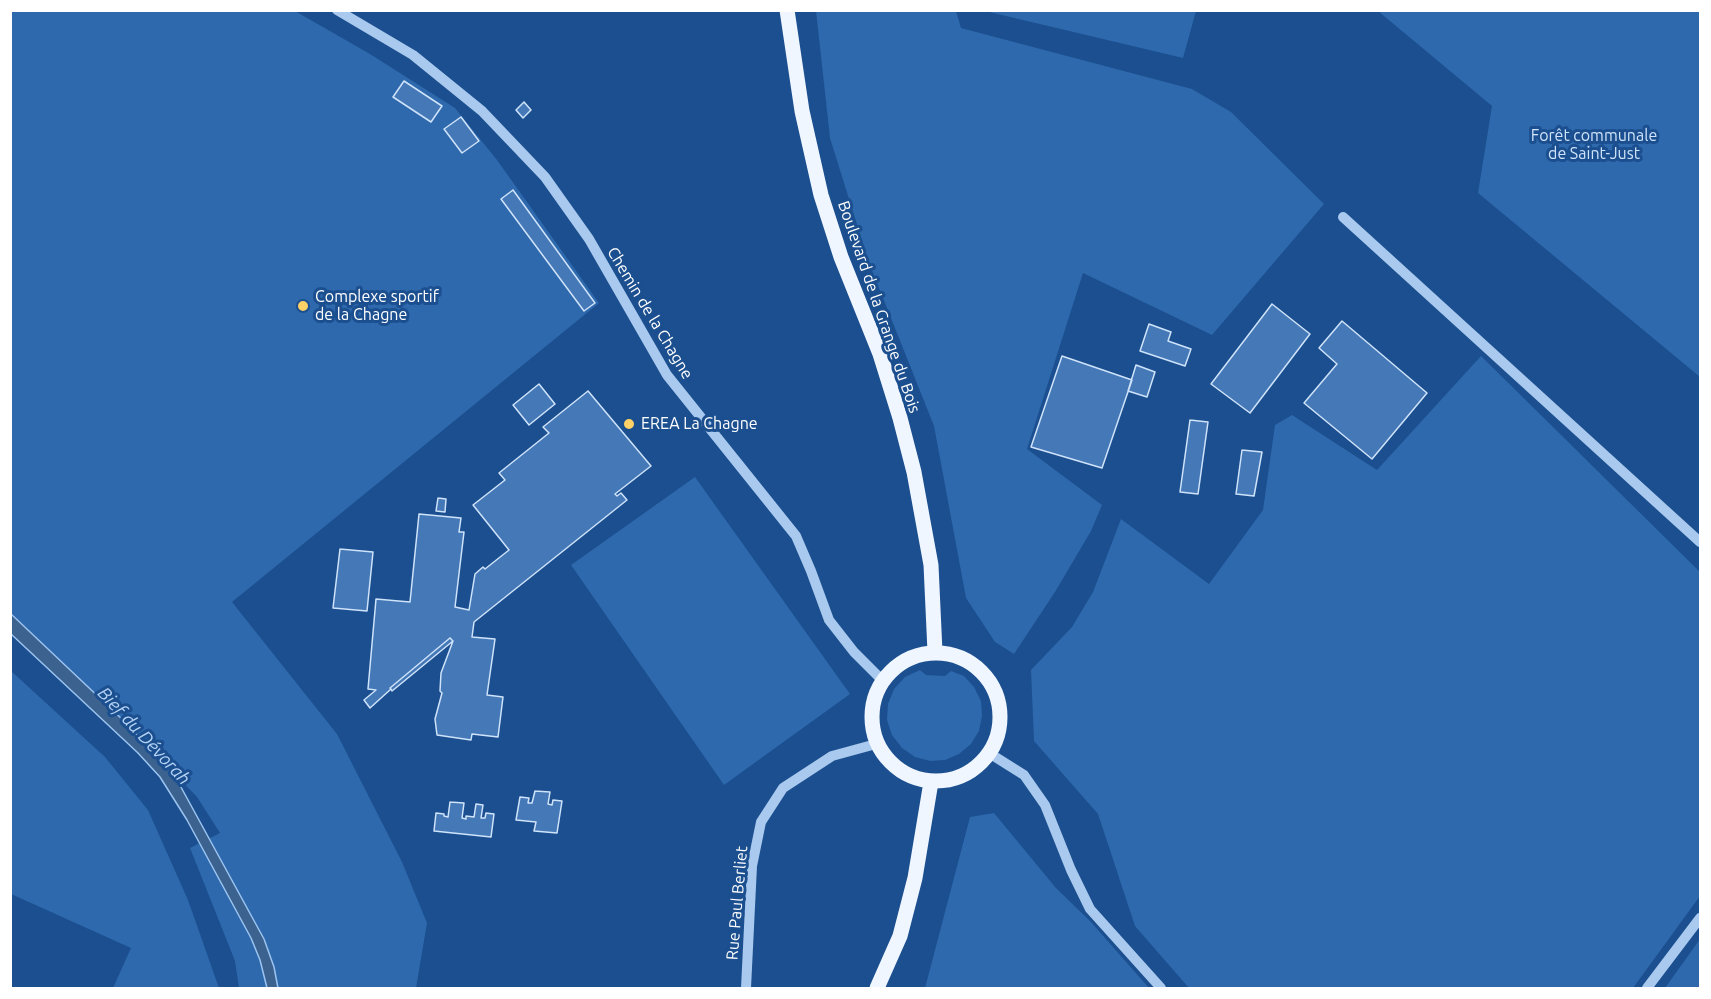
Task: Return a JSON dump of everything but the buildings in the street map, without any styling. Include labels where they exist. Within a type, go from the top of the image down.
[{"type":"main road","name":"Boulevard de la Grange du Bois","points":[[787,10],[802,111],[822,195],[841,257],[879,354],[900,418],[914,472],[931,564],[935,652]]},
{"type":"main road","points":[[935,652],[951,654],[965,660],[978,668],[989,680],[1000,709],[1000,724],[996,740],[978,766],[948,781],[931,782],[900,771],[886,759],[876,744],[871,722],[873,700],[882,680],[893,668],[905,660],[920,654],[935,652]]},
{"type":"main road","points":[[877,988],[900,936],[915,878],[931,782]]},
{"type":"street","name":"Chemin de la Chagne","points":[[337,10],[412,55],[482,111],[545,177],[589,239],[667,375],[796,536],[829,620],[854,652],[882,680]]},
{"type":"street","points":[[1343,217],[1701,542]]},
{"type":"street","name":"Rue Paul Berliet","points":[[746,988],[752,866],[761,822],[783,788],[831,756],[876,744]]},
{"type":"street","points":[[989,753],[1024,775],[1045,805],[1071,870],[1090,909],[1161,988]]},
{"type":"street","points":[[1647,988],[1701,918]]},
{"type":"green space","name":"Complexe sportif de la Chagne","points":[[10,11],[295,11],[370,54],[455,108],[497,160],[599,303],[232,602],[337,734],[402,862],[427,923],[416,988],[239,988],[235,961],[190,848],[220,833],[197,797],[124,721],[11,613]]},
{"type":"green space","points":[[816,11],[956,11],[961,28],[1192,89],[1231,112],[1324,204],[1212,335],[1083,273],[1027,449],[1102,505],[1091,531],[1055,592],[1014,654],[995,642],[966,598],[934,426],[869,263],[830,138]]},
{"type":"green space","points":[[985,11],[1196,11],[1183,58]]},
{"type":"green space","name":"Forêt communale de Saint-Just","points":[[1378,11],[1700,11],[1700,377],[1478,193],[1492,106]]},
{"type":"green space","points":[[1481,356],[1700,572],[1700,896],[1633,988],[1189,988],[1135,926],[1098,814],[1034,741],[1031,670],[1072,627],[1093,592],[1121,519],[1209,584],[1263,510],[1275,425],[1292,415],[1377,470]]},
{"type":"green space","points":[[695,477],[850,694],[724,785],[571,565]]},
{"type":"green space","points":[[10,670],[105,757],[148,810],[188,900],[219,988],[113,988],[131,948],[11,894]]},
{"type":"green space","points":[[920,670],[926,675],[945,676],[951,671],[964,676],[974,687],[981,701],[982,716],[979,731],[971,744],[959,754],[945,760],[930,761],[915,757],[902,748],[892,735],[887,720],[888,704],[894,689],[905,677]]},
{"type":"green space","points":[[994,813],[1056,888],[1090,921],[1149,988],[925,988],[970,817]]},
{"type":"green space","points":[[1700,939],[1700,988],[1665,988]]},
{"type":"shaded area","points":[[10,613],[124,721],[176,778],[264,939],[274,967],[278,988],[267,988],[260,960],[251,938],[187,820],[160,777],[138,753],[11,634]]},
{"type":"place","name":"Complexe sportif de la Chagne","points":[[303,306]]},
{"type":"place","name":"EREA La Chagne","points":[[629,424]]},
{"type":"water label","name":"Bief du Dévorah","points":[[144,736]]}]
